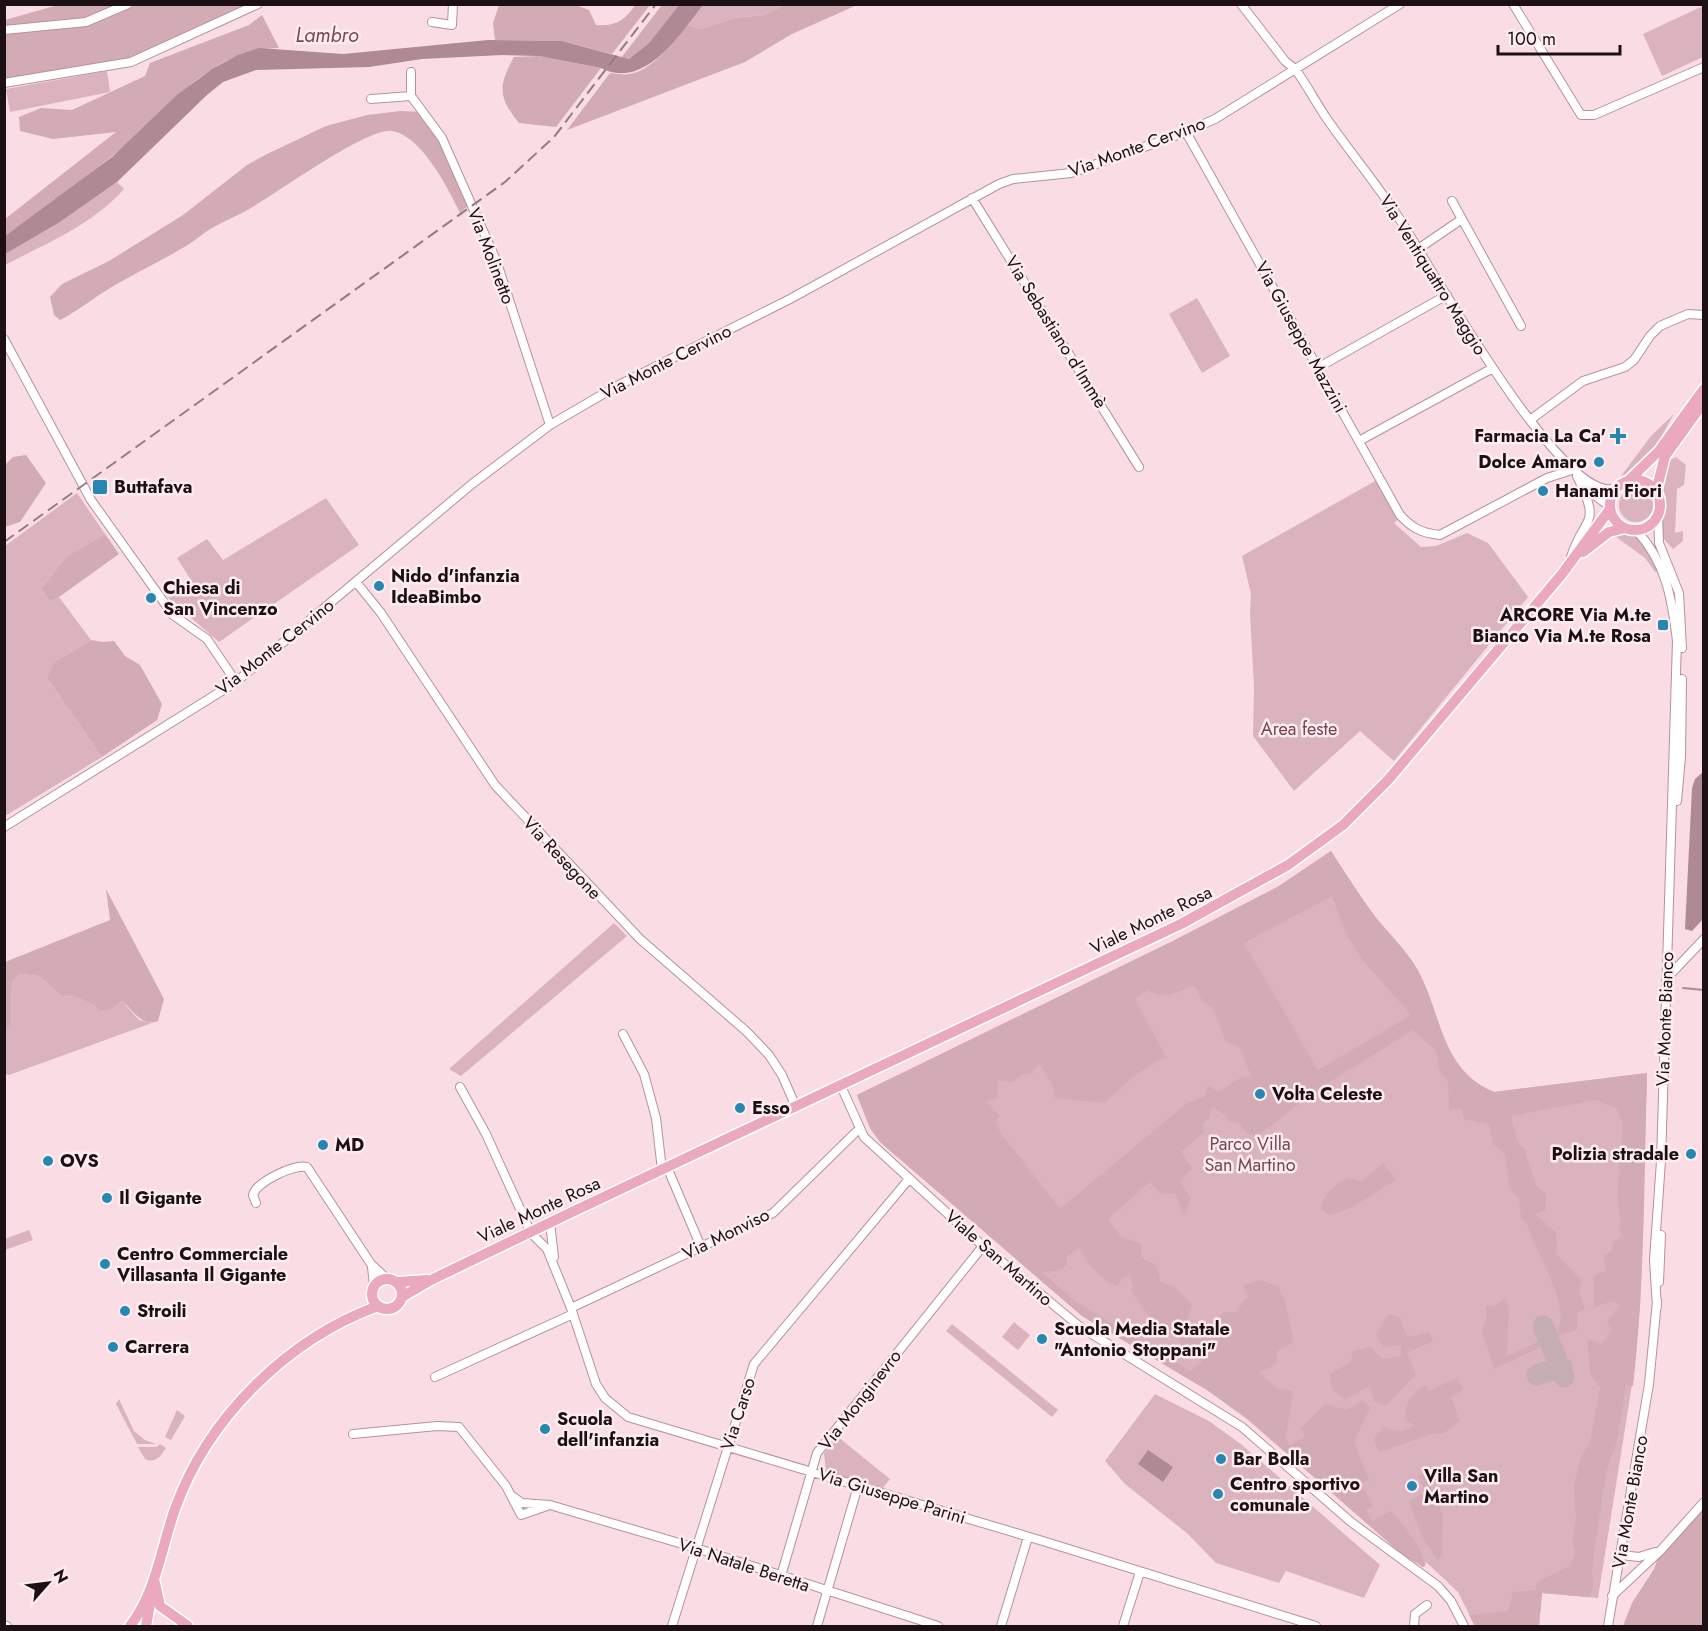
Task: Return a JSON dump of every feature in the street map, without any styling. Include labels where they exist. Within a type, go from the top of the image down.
[{"type":"main road","points":[[1616,488],[1629,480],[1659,451],[1701,399]]},
{"type":"main road","points":[[1658,515],[1660,507],[1656,492],[1665,456],[1701,399]]},
{"type":"main road","points":[[1629,480],[1644,481],[1656,492]]},
{"type":"main road","name":"Viale Monte Rosa","points":[[154,1580],[176,1506],[205,1449],[223,1422],[251,1391],[288,1358],[351,1316],[378,1306],[390,1309],[398,1305],[402,1297],[431,1280],[1181,924],[1263,880],[1311,850],[1343,825],[1388,780],[1562,573],[1610,508],[1616,488]]},
{"type":"main road","points":[[1610,508],[1614,520],[1631,529]]},
{"type":"main road","name":"Viale Monte Rosa","points":[[1562,573],[1600,538],[1614,530],[1650,526],[1658,515]]},
{"type":"main road","points":[[392,1280],[401,1289],[402,1297]]},
{"type":"main road","name":"Viale Monte Rosa","points":[[351,1316],[373,1290],[392,1280],[431,1280]]},
{"type":"main road","points":[[373,1290],[378,1306]]},
{"type":"main road","points":[[130,1626],[138,1616],[154,1580]]},
{"type":"main road","points":[[146,1626],[154,1580]]},
{"type":"main road","points":[[154,1580],[160,1606],[188,1626]]},
{"type":"street","points":[[4,30],[86,22],[128,4]]},
{"type":"street","points":[[4,83],[131,62],[258,4]]},
{"type":"street","points":[[432,22],[452,25],[453,4]]},
{"type":"street","name":"Via Ventiquattro Maggio","points":[[1241,4],[1285,61],[1295,69],[1418,249],[1491,369],[1577,477],[1610,508]]},
{"type":"street","points":[[1295,69],[1400,4]]},
{"type":"street","points":[[1513,4],[1581,115],[1594,115],[1704,67]]},
{"type":"street","name":"Via Monte Cervino","points":[[4,827],[236,682],[472,484],[550,425],[615,387],[790,299],[972,198],[1013,179],[1071,172],[1186,132],[1215,119],[1295,69]]},
{"type":"street","points":[[371,99],[411,96],[411,72]]},
{"type":"street","name":"Via Molinetto","points":[[411,96],[442,138],[496,260],[550,425]]},
{"type":"street","name":"Via Giuseppe Mazzini","points":[[1186,132],[1400,515],[1411,527],[1425,534],[1440,535],[1547,478],[1577,477]]},
{"type":"street","name":"Via Sebastiano d'Immè","points":[[972,198],[1139,466]]},
{"type":"street","points":[[1452,201],[1521,326]]},
{"type":"street","points":[[1418,249],[1462,219]]},
{"type":"street","points":[[1319,367],[1447,295]]},
{"type":"street","points":[[1530,420],[1583,381],[1625,367],[1634,360],[1650,336],[1660,326],[1688,314],[1704,315]]},
{"type":"street","points":[[4,339],[91,500],[173,615],[207,639],[236,682]]},
{"type":"street","points":[[1359,441],[1491,369]]},
{"type":"street","name":"Via Ventiquattro Maggio","points":[[1577,477],[1601,490],[1616,488]]},
{"type":"street","name":"Via Ventiquattro Maggio","points":[[1569,564],[1574,547],[1591,519],[1577,477]]},
{"type":"street","name":"Via Monte Bianco","points":[[1658,515],[1658,539],[1676,580],[1683,634],[1681,758],[1672,840]]},
{"type":"street","name":"Via Monte Bianco","points":[[1608,1626],[1649,1384],[1657,1306],[1654,1260],[1659,1197],[1677,657],[1669,590],[1659,560],[1631,529]]},
{"type":"street","name":"Via Resegone","points":[[356,582],[387,623],[495,785],[640,939],[669,967],[746,1031],[769,1055],[782,1075],[796,1107]]},
{"type":"street","points":[[1666,979],[1704,939]]},
{"type":"street","points":[[623,1034],[644,1074],[656,1118],[664,1169],[701,1247]]},
{"type":"street","name":"Viale San Martino","points":[[840,1086],[860,1128],[872,1145],[983,1246],[1079,1326],[1242,1427],[1351,1522],[1438,1586],[1451,1601],[1464,1626]]},
{"type":"street","name":"Via Giuseppe Parini","points":[[460,1087],[486,1134],[531,1233],[547,1249],[572,1311],[596,1384],[618,1411],[635,1420],[671,1428],[1317,1626]]},
{"type":"street","name":"Via Monviso","points":[[435,1377],[773,1213],[860,1128]]},
{"type":"street","points":[[256,1203],[254,1192],[257,1188],[293,1167],[307,1167],[371,1263],[392,1280]]},
{"type":"street","name":"Via Carso","points":[[672,1626],[754,1365],[909,1179]]},
{"type":"street","name":"Via Giuseppe Parini","points":[[550,1223],[556,1269]]},
{"type":"street","name":"Via Monginevro","points":[[781,1576],[817,1453],[983,1246]]},
{"type":"street","points":[[371,1263],[373,1290]]},
{"type":"street","name":"Via Natale Beretta","points":[[353,1434],[437,1426],[459,1427],[512,1496],[522,1503],[550,1505],[696,1548],[938,1626]]},
{"type":"street","points":[[817,1626],[858,1486]]},
{"type":"street","points":[[1612,1596],[1661,1550],[1704,1502]]},
{"type":"street","points":[[1001,1626],[1028,1537]]},
{"type":"street","points":[[1620,1559],[1644,1557],[1661,1550]]},
{"type":"street","points":[[1620,1559],[1628,1570],[1638,1571]]},
{"type":"street","points":[[1123,1626],[1140,1572]]},
{"type":"street","points":[[1414,1626],[1415,1614],[1427,1605]]},
{"type":"green space","points":[[703,5],[785,5],[763,15],[734,18],[701,29],[687,25]]},
{"type":"green space","points":[[1703,6],[1703,57],[1662,76],[1643,34]]},
{"type":"green space","points":[[107,71],[110,92],[10,112],[6,89]]},
{"type":"green space","points":[[117,182],[124,189],[98,213],[68,232],[5,265],[4,254],[60,222]]},
{"type":"green space","points":[[1197,298],[1230,356],[1202,373],[1169,314]]},
{"type":"green space","points":[[1674,414],[1646,459],[1621,476],[1651,436]]},
{"type":"green space","points":[[1676,457],[1686,465],[1684,485],[1677,489],[1675,533],[1683,531],[1683,541],[1673,549],[1662,537],[1661,523],[1666,507],[1663,487],[1668,461]]},
{"type":"green space","name":"Area feste","points":[[1377,480],[1399,519],[1394,523],[1421,547],[1436,546],[1467,533],[1488,543],[1528,597],[1394,761],[1360,731],[1294,791],[1253,736],[1251,594],[1242,556]]},
{"type":"green space","points":[[1636,488],[1648,493],[1653,505],[1648,517],[1636,522],[1624,517],[1619,505],[1624,493]]},
{"type":"green space","points":[[77,493],[105,534],[67,556],[41,589],[50,601],[59,597],[91,640],[53,663],[47,678],[102,757],[5,816],[5,546]]},
{"type":"green space","points":[[326,498],[359,545],[219,642],[168,598],[194,585],[177,558],[207,539],[223,560]]},
{"type":"green space","points":[[1623,531],[1641,541],[1659,570],[1655,572],[1645,558],[1612,534]]},
{"type":"green space","name":"Parco Villa San Martino","points":[[1331,851],[1371,911],[1413,962],[1452,1055],[1476,1082],[1494,1092],[1647,1073],[1640,1306],[1634,1372],[1598,1598],[1542,1593],[1539,1626],[1475,1626],[1458,1592],[1426,1562],[1422,1567],[1248,1419],[1207,1390],[1082,1316],[880,1142],[870,1128],[857,1095],[1173,941],[1279,886]]},
{"type":"green space","points":[[614,923],[627,936],[461,1076],[449,1069]]},
{"type":"green space","points":[[20,974],[39,976],[62,996],[76,997],[93,1005],[101,1012],[112,1009],[122,1001],[139,1020],[152,1023],[9,1075],[5,1074],[4,1033],[11,1023],[12,982]]},
{"type":"green space","points":[[29,1230],[33,1240],[5,1250],[5,1239]]},
{"type":"green space","points":[[1014,1322],[1030,1335],[1018,1350],[1002,1337]]},
{"type":"green space","points":[[952,1324],[1058,1410],[1052,1417],[946,1331]]},
{"type":"green space","name":"Centro sportivo comunale","points":[[1155,1394],[1209,1421],[1242,1445],[1380,1565],[1364,1598],[1286,1571],[1279,1583],[1216,1563],[1188,1534],[1125,1484],[1105,1461]]},
{"type":"green space","points":[[119,1399],[134,1431],[145,1440],[156,1444],[137,1444],[116,1404]]},
{"type":"green space","points":[[177,1410],[185,1416],[171,1440],[165,1437]]},
{"type":"green space","points":[[838,1437],[890,1479],[882,1489],[826,1471],[824,1453]]},
{"type":"green space","points":[[160,1444],[166,1448],[152,1461],[145,1459],[138,1447],[157,1447]]},
{"type":"shaded area","points":[[58,5],[251,5],[130,59],[5,80],[5,20]]},
{"type":"shaded area","points":[[499,5],[576,5],[589,10],[596,25],[608,25],[628,15],[635,5],[650,5],[612,54],[562,41],[495,40],[493,23]]},
{"type":"shaded area","points":[[662,5],[679,5],[649,43],[629,59],[621,58]]},
{"type":"shaded area","points":[[679,5],[703,5],[660,56],[632,72],[617,73],[539,56],[502,55],[422,59],[369,67],[256,70],[223,82],[117,182],[60,222],[5,254],[5,236],[112,157],[178,94],[212,69],[238,55],[259,48],[343,54],[488,40],[562,41],[629,59],[649,43]]},
{"type":"shaded area","points":[[785,5],[857,5],[792,34],[745,62],[567,130],[610,73],[630,74],[646,67],[662,54],[687,25],[701,29],[734,18],[763,15]]},
{"type":"shaded area","points":[[262,15],[279,48],[253,51],[229,60],[208,72],[168,104],[111,157],[5,236],[5,219],[116,132],[53,139],[20,131],[19,117],[41,108],[72,110],[145,76],[150,63],[249,25]]},
{"type":"shaded area","points":[[539,56],[601,68],[556,127],[519,123],[504,98],[503,84],[514,57]]},
{"type":"shaded area","points":[[401,111],[424,112],[471,203],[460,213],[432,164],[413,142],[392,131],[380,133],[343,150],[244,212],[212,228],[186,246],[110,288],[60,320],[54,315],[50,297],[62,284],[109,261],[183,215],[247,165],[326,126],[367,115]]},
{"type":"shaded area","points":[[26,455],[46,483],[20,522],[5,527],[5,465],[13,457]]},
{"type":"shaded area","points":[[105,534],[119,554],[50,601],[41,589],[67,556]]},
{"type":"shaded area","points":[[91,640],[114,641],[125,656],[140,665],[162,704],[157,720],[102,757],[47,678],[53,663]]},
{"type":"shaded area","points":[[1703,772],[1703,919],[1692,931],[1685,929],[1692,788],[1695,779]]},
{"type":"shaded area","points":[[1331,851],[1371,911],[1417,969],[1452,1055],[1476,1082],[1494,1092],[1647,1073],[1642,1269],[1633,1386],[1626,1385],[1617,1441],[1606,1473],[1592,1568],[1593,1589],[1589,1597],[1542,1593],[1539,1626],[1475,1626],[1469,1615],[1508,1611],[1513,1592],[1536,1590],[1537,1582],[1570,1566],[1575,1552],[1572,1540],[1576,1519],[1574,1486],[1581,1457],[1590,1443],[1600,1388],[1590,1373],[1587,1338],[1601,1345],[1611,1330],[1607,1322],[1620,1304],[1610,1302],[1594,1307],[1594,1276],[1605,1270],[1604,1256],[1611,1251],[1614,1241],[1622,1236],[1618,1227],[1621,1219],[1617,1198],[1623,1124],[1616,1108],[1596,1100],[1511,1116],[1517,1141],[1524,1149],[1537,1187],[1546,1194],[1546,1210],[1535,1214],[1556,1232],[1557,1255],[1582,1281],[1579,1291],[1585,1309],[1577,1313],[1577,1330],[1556,1336],[1560,1324],[1557,1296],[1528,1226],[1521,1218],[1519,1199],[1509,1186],[1505,1154],[1493,1144],[1489,1124],[1464,1119],[1461,1109],[1449,1110],[1448,1082],[1439,1069],[1436,1051],[1413,1030],[1317,1090],[1256,1137],[1248,1134],[1239,1123],[1229,1121],[1212,1107],[1209,1119],[1203,1123],[1204,1132],[1181,1152],[1192,1168],[1180,1182],[1191,1198],[1184,1216],[1176,1194],[1160,1193],[1150,1182],[1108,1219],[1122,1238],[1141,1243],[1141,1257],[1157,1266],[1160,1281],[1176,1288],[1192,1304],[1184,1332],[1199,1337],[1224,1312],[1236,1312],[1248,1296],[1243,1286],[1259,1280],[1278,1286],[1285,1301],[1294,1342],[1277,1351],[1276,1363],[1258,1372],[1278,1389],[1294,1391],[1285,1439],[1290,1445],[1305,1437],[1301,1428],[1325,1404],[1347,1410],[1363,1400],[1370,1408],[1354,1442],[1369,1480],[1361,1484],[1373,1505],[1366,1510],[1372,1521],[1391,1511],[1418,1546],[1424,1567],[1404,1556],[1247,1419],[1207,1390],[1082,1316],[880,1142],[870,1128],[857,1095],[1173,941],[1279,886]],"holes":[[[1332,896],[1347,936],[1362,959],[1411,1015],[1318,1070],[1244,943]],[[1194,985],[1201,999],[1213,1008],[1226,1042],[1240,1048],[1251,1076],[1242,1077],[1218,1092],[1208,1085],[1205,1096],[1187,1103],[1060,1209],[1000,1132],[996,1121],[999,1115],[986,1102],[997,1098],[998,1080],[1012,1082],[1022,1075],[1032,1073],[1039,1063],[1052,1084],[1055,1098],[1105,1103],[1134,1077],[1166,1057],[1135,999],[1147,990],[1165,995]],[[1079,1248],[1096,1271],[1118,1287],[1121,1279],[1130,1275],[1133,1287],[1131,1290],[1151,1318],[1163,1330],[1177,1336],[1186,1353],[1203,1361],[1191,1371],[1075,1301],[1042,1272],[1061,1270],[1067,1264],[1067,1256]]]},
{"type":"shaded area","points":[[106,889],[164,999],[158,1021],[142,1020],[122,1001],[112,1009],[101,1012],[93,1005],[76,997],[62,996],[39,976],[20,974],[12,982],[11,1023],[5,1033],[5,962],[110,920]]},
{"type":"shaded area","points":[[1383,1163],[1396,1180],[1351,1208],[1330,1215],[1321,1209],[1330,1190],[1348,1178],[1362,1181]]},
{"type":"shaded area","points":[[1504,1299],[1509,1306],[1507,1356],[1539,1341],[1541,1347],[1494,1369],[1482,1330],[1486,1320],[1486,1306],[1494,1306]]},
{"type":"shaded area","points":[[1388,1314],[1400,1317],[1407,1337],[1429,1332],[1433,1341],[1407,1353],[1416,1374],[1386,1406],[1374,1401],[1370,1386],[1345,1400],[1332,1389],[1330,1374],[1351,1362],[1353,1351],[1371,1347],[1382,1359],[1401,1356],[1401,1345],[1383,1347],[1376,1335]]},
{"type":"shaded area","points":[[1456,1378],[1464,1389],[1451,1397],[1460,1421],[1444,1433],[1432,1434],[1380,1452],[1373,1440],[1384,1427],[1399,1431],[1414,1425],[1405,1420],[1405,1415],[1410,1399],[1421,1387],[1426,1385],[1429,1391]]},
{"type":"shaded area","points":[[1148,1450],[1173,1467],[1163,1482],[1138,1464]]},
{"type":"shaded area","points":[[1426,1474],[1443,1515],[1442,1555],[1438,1561],[1421,1535],[1409,1501],[1426,1492],[1418,1476]]},
{"type":"shaded area","points":[[1703,1502],[1703,1625],[1623,1626],[1632,1603],[1654,1569],[1661,1550]]},
{"type":"waterway","points":[[1683,988],[1704,990]]},
{"type":"taxiway","points":[[1543,1326],[1564,1377]]},
{"type":"taxiway","points":[[1537,1375],[1562,1367]]},
{"type":"railway","points":[[4,542],[505,182],[554,137],[656,4]]},
{"type":"place","name":"Farmacia La Ca'","points":[[1618,436]]},
{"type":"place","name":"Dolce Amaro","points":[[1599,462]]},
{"type":"place","name":"Buttafava","points":[[100,487]]},
{"type":"place","name":"Hanami Fiori","points":[[1543,491]]},
{"type":"place","name":"Nido d'infanzia IdeaBimbo","points":[[379,586]]},
{"type":"place","name":"Chiesa di San Vincenzo","points":[[151,598]]},
{"type":"place","name":"ARCORE Via M.te Bianco Via M.te Rosa","points":[[1663,625]]},
{"type":"place","name":"Volta Celeste","points":[[1260,1094]]},
{"type":"place","name":"Esso","points":[[740,1108]]},
{"type":"place","name":"MD","points":[[323,1145]]},
{"type":"place","name":"Polizia stradale","points":[[1691,1154]]},
{"type":"place","name":"OVS","points":[[48,1161]]},
{"type":"place","name":"Il Gigante","points":[[107,1198]]},
{"type":"place","name":"Centro Commerciale Villasanta Il Gigante","points":[[105,1264]]},
{"type":"place","name":"Stroili","points":[[125,1311]]},
{"type":"place","name":"Scuola Media Statale \"Antonio Stoppani\"","points":[[1042,1339]]},
{"type":"place","name":"Carrera","points":[[113,1347]]},
{"type":"place","name":"Scuola dell'infanzia","points":[[545,1429]]},
{"type":"place","name":"Bar Bolla","points":[[1221,1459]]},
{"type":"place","name":"Villa San Martino","points":[[1412,1486]]},
{"type":"place","name":"Centro sportivo comunale","points":[[1218,1494]]},
{"type":"water label","name":"Lambro","points":[[327,35]]}]
